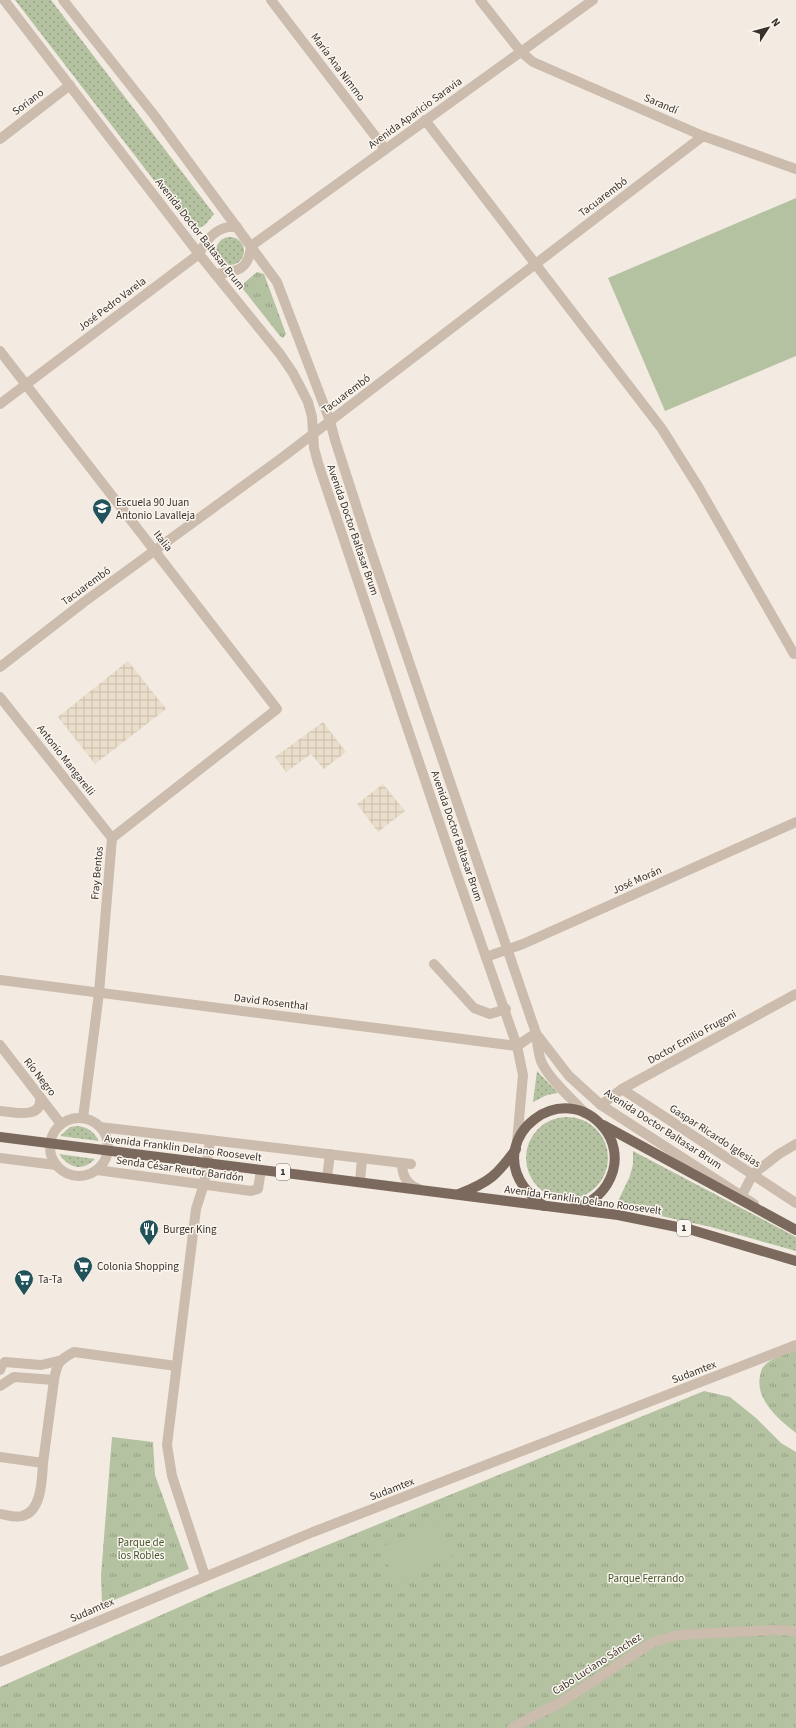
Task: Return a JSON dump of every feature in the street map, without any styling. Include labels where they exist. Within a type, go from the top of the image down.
[{"type":"main road","points":[[544,1206],[528,1192],[518,1177],[515,1160],[516,1147],[521,1134],[527,1125],[541,1114],[551,1110],[563,1108],[574,1109],[585,1113],[599,1122],[606,1131],[613,1147],[614,1164],[612,1175],[607,1185],[596,1198],[581,1206],[569,1209]]},
{"type":"main road","name":"Avenida Doctor Baltasar Brum","points":[[599,1122],[796,1230]]},
{"type":"main road","name":"Avenida Franklin Delano Roosevelt","points":[[0,1136],[624,1216],[692,1230],[796,1261]]},
{"type":"main road","name":"Avenida Franklin Delano Roosevelt","points":[[458,1195],[476,1188],[491,1178],[504,1165],[516,1147]]},
{"type":"street","name":"Avenida Doctor Baltasar Brum","points":[[4,0],[199,254],[280,354],[293,373],[308,402],[312,417],[318,463],[486,957],[506,1009],[517,1046],[523,1075],[516,1147]]},
{"type":"street","name":"Avenida Doctor Baltasar Brum","points":[[63,0],[154,115],[277,282],[330,421],[368,542],[536,1033],[541,1060],[545,1068],[585,1113]]},
{"type":"street","name":"María Ana Nimmo","points":[[271,0],[385,149]]},
{"type":"street","name":"Sarandí","points":[[480,0],[521,52],[533,62],[703,136],[796,169]]},
{"type":"street","name":"Avenida Aparicio Saravia","points":[[251,246],[593,0]]},
{"type":"street","name":"Soriano","points":[[0,139],[70,85]]},
{"type":"street","points":[[425,120],[662,429],[699,488],[794,654]]},
{"type":"street","name":"Tacuarembó","points":[[0,667],[84,602],[156,551],[330,421],[703,136]]},
{"type":"street","name":"José Pedro Varela","points":[[0,404],[199,254],[204,243],[220,229],[228,226],[237,227]]},
{"type":"street","points":[[215,274],[231,273],[240,269],[246,264],[250,257],[251,246]]},
{"type":"street","name":"Italia","points":[[0,351],[277,709]]},
{"type":"street","name":"Antonio Mangarelli","points":[[0,697],[112,838]]},
{"type":"street","name":"Fray Bentos","points":[[83,1118],[99,992],[112,838],[277,709]]},
{"type":"street","name":"José Morán","points":[[486,957],[507,950],[796,822]]},
{"type":"street","points":[[434,964],[474,1008],[490,1014],[506,1009]]},
{"type":"street","name":"David Rosenthal","points":[[0,980],[517,1046]]},
{"type":"street","name":"Doctor Emilio Frugoni","points":[[601,1105],[622,1089],[796,994]]},
{"type":"street","name":"Avenida Doctor Baltasar Brum","points":[[536,1033],[568,1076],[601,1105],[742,1195],[771,1216]]},
{"type":"street","points":[[517,1046],[536,1033]]},
{"type":"street","name":"Río Negro","points":[[0,1045],[61,1124]]},
{"type":"street","name":"Gaspar Ricardo Iglesias","points":[[622,1089],[796,1203]]},
{"type":"street","points":[[0,1111],[29,1113],[38,1108],[41,1102],[40,1097]]},
{"type":"street","points":[[0,1158],[56,1165],[75,1176],[86,1175],[97,1170],[104,1161],[108,1150],[106,1138],[100,1127],[92,1121],[83,1118],[73,1119],[61,1124],[55,1131],[50,1143],[52,1157],[56,1165]]},
{"type":"street","name":"Avenida Franklin Delano Roosevelt","points":[[100,1127],[407,1163],[402,1169],[405,1179],[413,1187],[419,1189]]},
{"type":"street","points":[[205,1576],[172,1476],[167,1445],[196,1208],[204,1184],[210,1140]]},
{"type":"street","points":[[742,1195],[753,1174],[778,1154],[796,1144]]},
{"type":"street","points":[[327,1178],[330,1154]]},
{"type":"street","points":[[360,1182],[362,1158]]},
{"type":"street","name":"Senda César Reutor Baridón","points":[[97,1170],[251,1191],[258,1188],[261,1170]]},
{"type":"street","name":"Sudamtex","points":[[0,1662],[320,1529],[796,1345]]},
{"type":"street","points":[[0,1514],[22,1517],[33,1510],[38,1502],[56,1366],[62,1360],[74,1352],[176,1366]]},
{"type":"street","points":[[0,1370],[5,1362],[41,1365],[62,1360]]},
{"type":"street","points":[[0,1386],[14,1377],[54,1380]]},
{"type":"street","points":[[0,1457],[43,1463]]},
{"type":"street","name":"Cabo Luciano Sánchez","points":[[512,1728],[563,1701],[653,1642],[678,1635],[772,1630],[796,1631]]},
{"type":"green space","points":[[15,0],[51,0],[214,214],[205,225],[193,231]]},
{"type":"green space","points":[[796,198],[796,356],[665,411],[608,278]]},
{"type":"green space","points":[[230,237],[240,241],[244,251],[240,261],[230,265],[220,261],[216,251],[220,241]]},
{"type":"green space","points":[[257,272],[264,274],[286,334],[283,338],[243,289],[244,283]]},
{"type":"green space","points":[[537,1071],[558,1093],[547,1095],[533,1102]]},
{"type":"green space","points":[[559,1117],[575,1117],[590,1124],[601,1135],[608,1150],[608,1166],[605,1174],[596,1187],[583,1196],[575,1199],[559,1199],[544,1192],[533,1181],[526,1166],[526,1150],[533,1135],[544,1124]]},
{"type":"green space","points":[[77,1126],[90,1130],[99,1141],[60,1136],[70,1127]]},
{"type":"green space","points":[[633,1151],[796,1237],[796,1251],[711,1227],[620,1207],[618,1201],[630,1176],[633,1164]]},
{"type":"green space","points":[[59,1154],[95,1159],[85,1166],[76,1167],[67,1163]]},
{"type":"green space","points":[[796,1350],[796,1433],[782,1422],[770,1409],[761,1393],[759,1385],[761,1370],[766,1364],[778,1357]]},
{"type":"green space","name":"Parque Ferrando","points":[[704,1391],[730,1397],[756,1418],[781,1443],[796,1452],[796,1728],[0,1728],[0,1687],[215,1591]]},
{"type":"green space","name":"Parque de los Robles","points":[[112,1437],[153,1442],[155,1475],[189,1569],[102,1605],[101,1575]]},
{"type":"green space","points":[[440,1522],[454,1555],[395,1580],[381,1547]]},
{"type":"shaded area","points":[[128,661],[166,709],[95,764],[58,717]]},
{"type":"shaded area","points":[[323,722],[346,752],[324,769],[311,754],[286,772],[275,757]]},
{"type":"shaded area","points":[[383,784],[405,811],[378,832],[357,804]]},
{"type":"place","name":"Escuela 90 Juan Antonio Lavalleja","points":[[102,525]]},
{"type":"place","name":"Burger King","points":[[149,1246]]},
{"type":"place","name":"Colonia Shopping","points":[[83,1283]]},
{"type":"place","name":"Ta-Ta","points":[[24,1296]]}]
